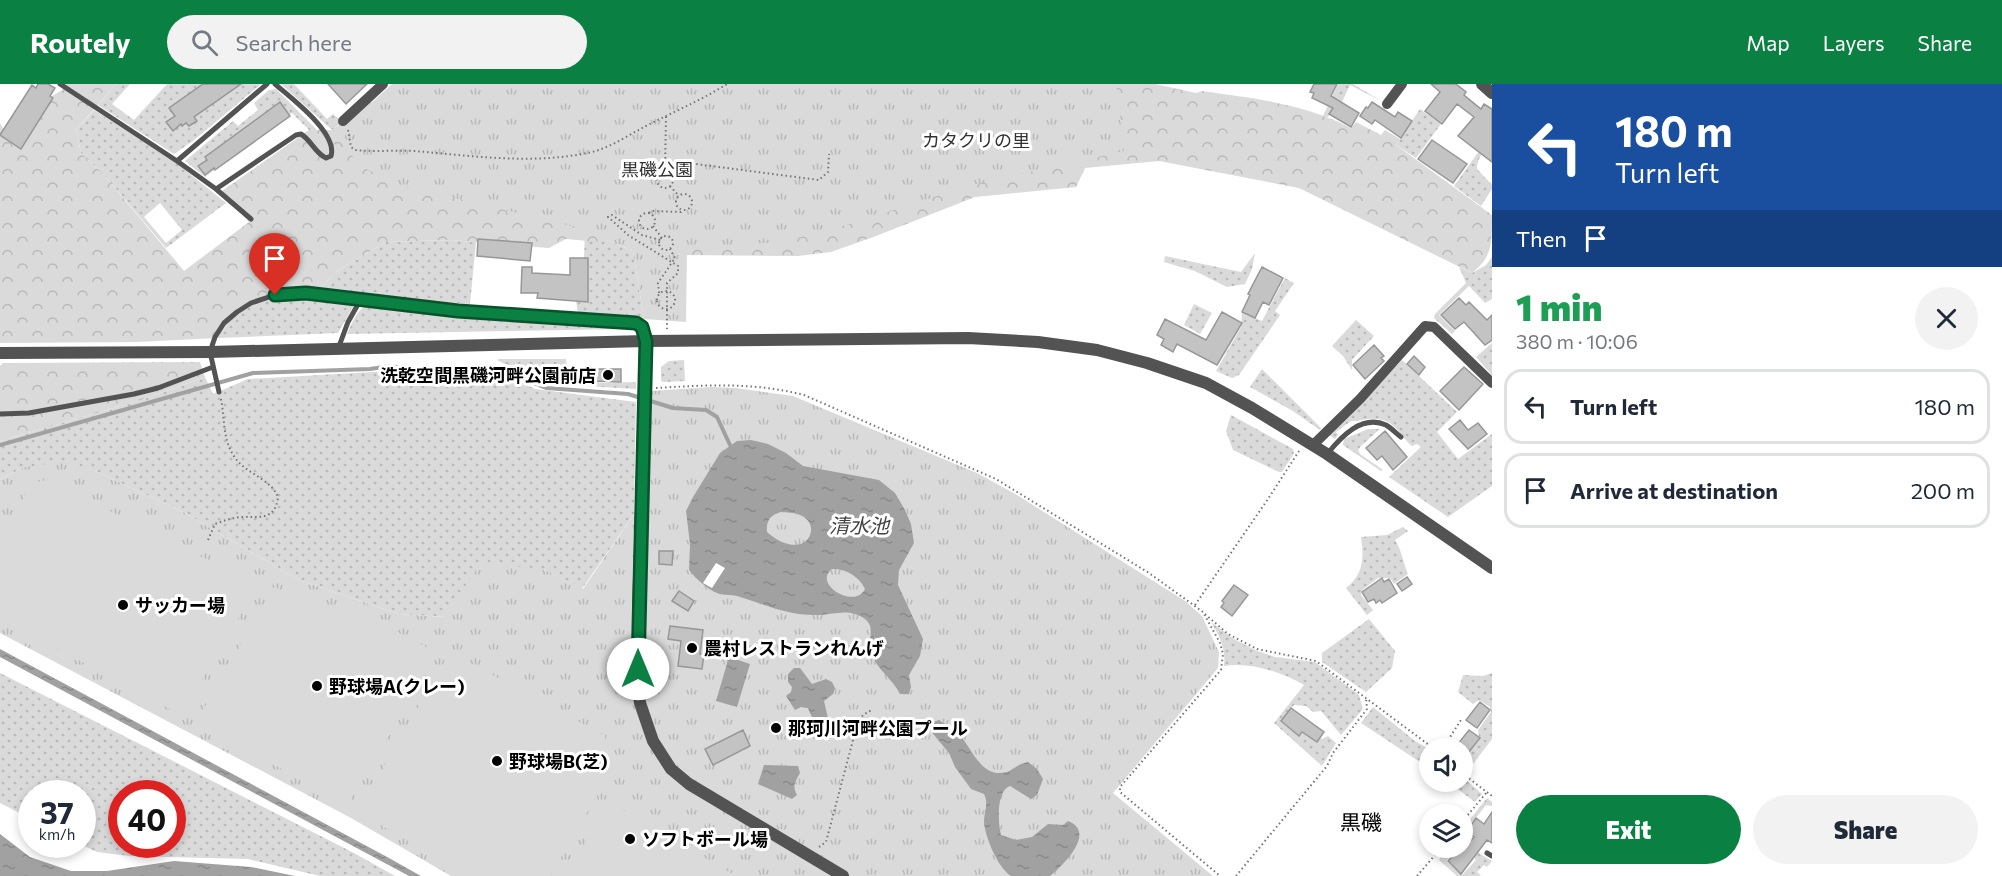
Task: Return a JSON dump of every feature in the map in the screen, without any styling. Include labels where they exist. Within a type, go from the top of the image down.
[{"type":"street","points":[[345,119],[383,84]]},
{"type":"street","points":[[1387,104],[1402,84]]},
{"type":"street","points":[[1482,84],[1492,93]]},
{"type":"street","points":[[1310,443],[1360,399],[1425,327],[1434,327],[1492,383]]},
{"type":"street","points":[[0,353],[210,352],[646,341],[968,338],[1038,342],[1097,350],[1148,363],[1206,383],[1252,408],[1327,454],[1492,568]]},
{"type":"street","points":[[646,341],[638,687],[640,703],[653,741],[670,769],[688,784],[843,876]]},
{"type":"lane","points":[[60,84],[177,161],[216,189],[251,219]]},
{"type":"lane","points":[[177,161],[267,84]]},
{"type":"lane","points":[[216,189],[296,135],[302,134],[321,155],[326,158],[331,156],[333,150],[330,140],[321,127],[275,84]]},
{"type":"lane","points":[[219,392],[210,352],[215,337],[224,323],[237,312],[252,303],[275,295],[306,293],[458,311],[636,323],[642,327],[646,341]]},
{"type":"lane","points":[[338,349],[348,322],[361,298]]},
{"type":"lane","points":[[0,414],[28,413],[134,394],[213,370]]},
{"type":"lane","points":[[1327,454],[1349,430],[1367,424],[1388,426],[1401,437]]},
{"type":"path","points":[[345,119],[349,142],[355,150],[398,150],[510,159],[532,158],[594,151],[699,101],[727,84]]},
{"type":"path","points":[[665,172],[666,116]]},
{"type":"path","points":[[665,160],[819,180],[828,172],[829,154]]},
{"type":"path","points":[[665,172],[670,173],[673,182],[669,186],[662,187],[658,183],[658,176],[665,172]]},
{"type":"path","points":[[669,186],[679,196]]},
{"type":"path","points":[[653,226],[646,228],[640,224],[639,219],[642,215],[651,212],[681,212],[690,207],[691,200],[686,195],[679,196]]},
{"type":"path","points":[[679,196],[676,201],[677,206],[683,210]]},
{"type":"path","points":[[649,213],[655,219],[653,226],[661,239],[660,246],[662,249],[670,249]]},
{"type":"path","points":[[666,341],[667,284],[678,273],[678,266],[628,235],[608,218],[612,214],[634,231],[661,239],[666,236],[672,240],[673,244],[670,249]]},
{"type":"path","points":[[659,292],[669,291],[674,295],[674,304],[667,309],[661,308],[656,298],[659,292],[658,283],[675,258],[670,249]]},
{"type":"path","points":[[644,388],[732,384],[779,389],[804,395],[996,479],[1149,573],[1195,605],[1228,634],[1257,649],[1316,661],[1420,738]]},
{"type":"path","points":[[207,540],[215,524],[237,518],[269,514],[274,510],[278,497],[271,486],[247,470],[236,458],[228,443],[219,392]]},
{"type":"path","points":[[1195,605],[1268,499],[1310,443]]},
{"type":"path","points":[[1203,612],[1220,643],[1223,654],[1221,670],[1120,788],[1120,792],[1220,876]]},
{"type":"path","points":[[1236,876],[1327,766],[1333,753],[1367,709],[1366,698]]},
{"type":"path","points":[[826,842],[857,725],[863,715],[873,709]]},
{"type":"path","points":[[1449,738],[1461,720]]},
{"type":"path","points":[[1473,781],[1492,796]]},
{"type":"path","points":[[1473,809],[1487,792]]},
{"type":"path","points":[[1417,876],[1432,858]]},
{"type":"green space","points":[[66,84],[116,84],[76,130],[81,153],[105,176],[184,271],[249,222],[222,191],[309,130],[332,130],[370,102],[419,115],[617,238],[599,242],[566,239],[549,248],[451,240],[386,242],[335,272],[322,287],[303,296],[273,298],[248,308],[230,320],[218,338],[137,342],[0,343],[0,123],[7,135],[22,143],[52,96],[62,90]]},
{"type":"green space","points":[[116,84],[130,84],[112,104],[134,120],[167,84],[261,84],[174,154],[98,105]]},
{"type":"green space","points":[[281,84],[294,84],[327,119],[333,114],[342,122],[332,130]]},
{"type":"green space","name":"黒磯公園","points":[[392,84],[1116,84],[1124,151],[972,185],[824,232],[778,242],[687,248],[686,322],[644,319],[633,251],[576,227],[400,185],[366,169],[347,151],[344,128]]},
{"type":"green space","name":"カタクリの里","points":[[843,84],[1155,84],[1196,93],[1202,91],[1278,103],[1315,113],[1351,128],[1356,122],[1381,135],[1385,130],[1400,139],[1396,145],[1492,215],[1489,249],[1484,261],[1472,273],[1299,188],[1159,161],[1085,168],[1076,187],[975,197],[831,252],[798,256],[681,255],[682,221]]},
{"type":"green space","points":[[1338,84],[1353,84],[1383,102],[1350,85],[1342,102],[1337,99],[1328,117],[1323,116]]},
{"type":"green space","points":[[276,89],[318,131],[309,130],[292,113],[205,177],[185,161],[233,121],[238,126],[258,110],[254,103],[269,90]]},
{"type":"green space","points":[[1420,109],[1441,124],[1416,158],[1396,145]]},
{"type":"green space","points":[[94,110],[175,162],[226,203],[166,248],[105,176],[81,153],[76,130]],"holes":[[[160,203],[182,230],[166,243],[144,217]]]},
{"type":"green space","points":[[1492,133],[1477,169],[1492,185],[1492,189],[1481,206],[1454,186]]},
{"type":"green space","points":[[585,231],[633,251],[644,319],[578,314],[576,301],[588,301],[588,258],[584,258]]},
{"type":"green space","points":[[451,240],[476,242],[470,304],[432,302],[361,293],[338,333],[218,338],[230,320],[248,308],[273,298],[303,296],[322,287],[335,272],[386,242]]},
{"type":"green space","points":[[1255,253],[1252,269],[1245,284],[1227,287],[1195,271],[1164,262],[1165,256],[1241,272]]},
{"type":"green space","points":[[1492,257],[1492,299],[1485,303],[1469,286],[1439,315],[1455,331],[1452,334],[1434,318],[1435,314],[1466,283],[1459,267],[1472,273],[1486,265]]},
{"type":"green space","points":[[1285,278],[1294,283],[1275,311],[1280,315],[1239,375],[1232,378],[1216,371],[1241,327],[1242,312],[1262,321]]},
{"type":"green space","points":[[371,303],[457,315],[626,327],[626,329],[347,334],[359,312]]},
{"type":"green space","points":[[1194,304],[1212,313],[1200,334],[1184,325]]},
{"type":"green space","points":[[1356,320],[1374,336],[1352,360],[1352,370],[1343,356],[1332,346]]},
{"type":"green space","points":[[1492,343],[1492,375],[1476,357]]},
{"type":"green space","points":[[566,359],[567,378],[604,383],[636,382],[636,389],[549,384],[535,380],[497,360]]},
{"type":"green space","points":[[684,360],[685,381],[661,381],[661,367],[669,361]]},
{"type":"green space","points":[[1402,360],[1457,412],[1437,432],[1458,459],[1492,434],[1492,486],[1448,517],[1389,477],[1421,447],[1417,444],[1412,446],[1388,422],[1375,419],[1351,421],[1336,432],[1338,435],[1335,439],[1329,435]]},
{"type":"green space","points":[[200,362],[205,377],[141,400],[0,441],[0,366],[3,363]]},
{"type":"green space","points":[[1262,369],[1321,428],[1320,430],[1293,411],[1250,387]]},
{"type":"green space","points":[[390,371],[507,375],[535,389],[636,402],[634,514],[582,589],[543,569],[444,617],[399,614],[299,580],[183,512],[95,471],[25,467],[0,479],[0,441],[141,400],[205,377],[213,394],[248,379]]},
{"type":"green space","points":[[712,387],[793,396],[977,473],[1017,495],[1185,601],[1202,616],[1219,652],[1218,668],[1113,793],[1213,876],[451,876],[351,818],[0,633],[0,479],[25,467],[63,462],[95,471],[183,512],[299,580],[399,614],[444,617],[481,563],[543,569],[583,589],[645,498],[651,391]]},
{"type":"green space","points":[[1231,415],[1293,449],[1294,453],[1282,472],[1233,450],[1226,431]]},
{"type":"green space","points":[[1368,429],[1380,429],[1358,450],[1360,454],[1383,470],[1381,471],[1343,445],[1344,439]]},
{"type":"green space","name":"サッカー場","points":[[48,480],[248,580],[254,592],[181,715],[0,618],[0,544],[31,483]]},
{"type":"green space","points":[[1403,527],[1408,531],[1395,540],[1408,574],[1394,584],[1390,578],[1378,578],[1362,590],[1361,595],[1373,610],[1367,615],[1346,588],[1356,577],[1361,565],[1361,537],[1387,535]]},
{"type":"green space","name":"野球場A(クレー)","points":[[274,587],[328,607],[377,621],[426,647],[431,662],[347,806],[202,724],[203,710]]},
{"type":"green space","points":[[1369,619],[1395,651],[1392,668],[1366,692],[1322,662],[1322,653]]},
{"type":"green space","points":[[1211,622],[1234,639],[1255,650],[1275,657],[1315,662],[1359,695],[1363,709],[1341,735],[1321,711],[1313,712],[1306,706],[1294,705],[1281,720],[1299,736],[1306,731],[1322,739],[1328,736],[1336,743],[1322,766],[1274,723],[1304,685],[1266,669],[1244,665],[1224,666],[1222,643]]},
{"type":"green space","name":"野球場B(芝)","points":[[450,652],[605,736],[608,771],[599,792],[550,876],[469,876],[358,812]]},
{"type":"green space","points":[[0,673],[395,876],[320,876],[248,859],[186,857],[186,780],[108,780],[108,853],[96,852],[96,780],[18,780],[18,812],[0,803]]},
{"type":"green space","points":[[1492,673],[1492,739],[1473,764],[1473,742],[1479,735],[1478,730],[1491,712],[1490,707],[1479,700],[1473,704],[1458,692],[1463,675],[1483,676]]},
{"type":"green space","points":[[1373,707],[1419,743],[1419,761],[1361,723]]},
{"type":"green space","points":[[1473,786],[1482,794],[1475,802],[1462,792],[1473,792]]},
{"type":"green space","points":[[1487,798],[1492,802],[1492,806],[1486,805],[1473,822],[1473,816]]},
{"type":"green space","name":"ソフトボール場","points":[[609,802],[736,876],[567,876]]},
{"type":"green space","points":[[1473,848],[1492,861],[1487,867],[1484,865],[1477,872],[1481,876],[1457,876],[1439,860],[1448,858],[1446,861],[1462,875],[1476,860],[1473,855]]},
{"type":"water","name":"清水池","points":[[751,440],[768,444],[786,453],[803,466],[879,480],[895,493],[911,524],[914,543],[899,570],[898,585],[923,639],[920,656],[909,675],[911,687],[909,694],[900,694],[877,664],[870,649],[870,627],[859,615],[847,612],[816,615],[795,613],[737,596],[720,594],[705,586],[689,570],[690,544],[686,511],[720,453],[737,441]],"holes":[[[781,512],[798,514],[807,520],[811,527],[807,540],[801,544],[792,545],[780,541],[767,532],[770,519]],[[832,569],[852,574],[865,589],[860,595],[853,597],[837,593],[827,581],[827,575]]]},
{"type":"water","points":[[0,649],[421,876],[409,876],[0,657]]},
{"type":"water","points":[[729,657],[750,664],[737,707],[716,701]]},
{"type":"water","points":[[794,668],[800,668],[812,684],[826,679],[832,682],[835,688],[833,694],[824,701],[828,718],[824,721],[815,720],[808,708],[801,707],[795,710],[786,696],[791,692],[792,687],[788,682],[788,674]]},
{"type":"water","points":[[939,720],[961,736],[976,759],[989,771],[1007,772],[1028,762],[1037,769],[1043,779],[1037,795],[1031,799],[1010,786],[1005,789],[999,808],[1000,830],[1001,835],[1016,840],[1032,837],[1048,824],[1063,825],[1068,821],[1076,826],[1079,833],[1075,849],[1050,876],[1011,876],[1001,866],[993,852],[985,828],[984,794],[971,789],[955,767],[949,753],[929,729],[930,723]]},
{"type":"water","points":[[764,765],[798,766],[800,773],[794,786],[797,795],[792,799],[758,784]]},
{"type":"water","points":[[0,834],[18,848],[18,858],[33,858],[71,871],[107,871],[174,861],[251,867],[295,876],[0,876]]},
{"type":"pier","points":[[716,563],[725,568],[712,588],[703,583]]},
{"type":"building","points":[[38,84],[48,84],[55,88],[50,96],[53,98],[21,149],[0,135],[32,85],[36,88]]},
{"type":"building","points":[[203,84],[241,84],[194,117],[197,121],[189,126],[186,123],[182,126],[181,124],[173,131],[166,122],[175,116],[169,108]]},
{"type":"building","points":[[328,84],[367,84],[346,104]]},
{"type":"building","points":[[1314,84],[1337,84],[1331,96],[1359,113],[1351,127],[1329,114],[1333,108],[1312,98],[1314,93],[1310,92]]},
{"type":"building","points":[[1431,84],[1456,84],[1466,92],[1464,95],[1481,109],[1484,104],[1492,109],[1492,162],[1458,136],[1474,117],[1457,104],[1442,124],[1425,111],[1440,92]]},
{"type":"building","points":[[280,102],[290,116],[205,175],[198,166],[207,160],[205,157]]},
{"type":"building","points":[[1372,102],[1395,117],[1398,112],[1412,121],[1401,138],[1375,120],[1372,124],[1360,116]]},
{"type":"building","points":[[1432,140],[1467,164],[1453,183],[1418,159]]},
{"type":"building","points":[[478,239],[532,243],[530,261],[477,256]]},
{"type":"building","points":[[570,258],[588,258],[588,302],[537,298],[538,293],[521,293],[522,267],[532,267],[532,273],[570,275]]},
{"type":"building","points":[[1262,267],[1283,278],[1269,305],[1263,302],[1255,318],[1242,312],[1250,295],[1248,294]]},
{"type":"building","points":[[1459,298],[1466,305],[1469,302],[1487,320],[1492,315],[1492,340],[1485,345],[1464,322],[1455,329],[1441,315]]},
{"type":"building","points":[[1222,312],[1242,323],[1217,365],[1177,344],[1173,352],[1161,345],[1164,339],[1157,335],[1165,319],[1206,340]]},
{"type":"building","points":[[1374,345],[1384,356],[1381,358],[1384,361],[1365,379],[1353,365]]},
{"type":"building","points":[[1414,356],[1425,367],[1419,375],[1407,364]]},
{"type":"building","points":[[1464,367],[1483,384],[1459,410],[1440,391]]},
{"type":"building","points":[[590,369],[621,369],[621,382],[591,381]]},
{"type":"building","points":[[1460,420],[1468,430],[1478,423],[1487,434],[1468,449],[1449,429]]},
{"type":"building","points":[[1385,431],[1407,457],[1393,470],[1382,456],[1377,460],[1366,448]]},
{"type":"building","points":[[659,551],[673,551],[672,565],[659,564]]},
{"type":"building","points":[[1407,577],[1412,584],[1402,591],[1397,584]]},
{"type":"building","points":[[1382,578],[1384,582],[1389,579],[1397,593],[1382,603],[1380,600],[1376,603],[1374,599],[1368,602],[1362,592]]},
{"type":"building","points":[[1234,585],[1248,595],[1232,616],[1221,607],[1224,603],[1222,601]]},
{"type":"building","points":[[679,591],[694,601],[688,611],[672,601]]},
{"type":"building","points":[[670,626],[703,630],[700,654],[704,654],[702,669],[678,666],[681,641],[668,639]]},
{"type":"building","points":[[1480,702],[1490,710],[1477,728],[1466,720]]},
{"type":"building","points":[[1291,708],[1324,732],[1317,742],[1302,732],[1299,736],[1281,721]]},
{"type":"building","points":[[743,730],[750,746],[713,765],[705,749]]},
{"type":"building","points":[[1469,730],[1480,738],[1473,747],[1473,738],[1463,738]]},
{"type":"building","points":[[1492,812],[1492,843],[1487,840],[1461,874],[1448,861],[1451,858],[1473,858],[1473,822],[1476,818],[1484,824]]},
{"type":"waterway","points":[[0,445],[253,373],[370,369],[390,366],[407,369],[501,370],[546,388],[628,394],[673,408],[706,410],[717,417],[730,445]]},
{"type":"place","name":"洗乾空間黒磯河畔公園前店","points":[[608,375]]},
{"type":"place","name":"サッカー場","points":[[123,605]]},
{"type":"place","name":"農村レストランれんげ","points":[[692,648]]},
{"type":"place","name":"野球場A(クレー)","points":[[317,686]]},
{"type":"place","name":"那珂川河畔公園プール","points":[[776,728]]},
{"type":"place","name":"野球場B(芝)","points":[[497,761]]},
{"type":"place","name":"ソフトボール場","points":[[630,839]]},
{"type":"district","name":"黒磯","points":[[1361,821]]},
{"type":"route","points":[[275,295],[306,293],[458,311],[636,323],[642,327],[646,341],[638,669]]}]
